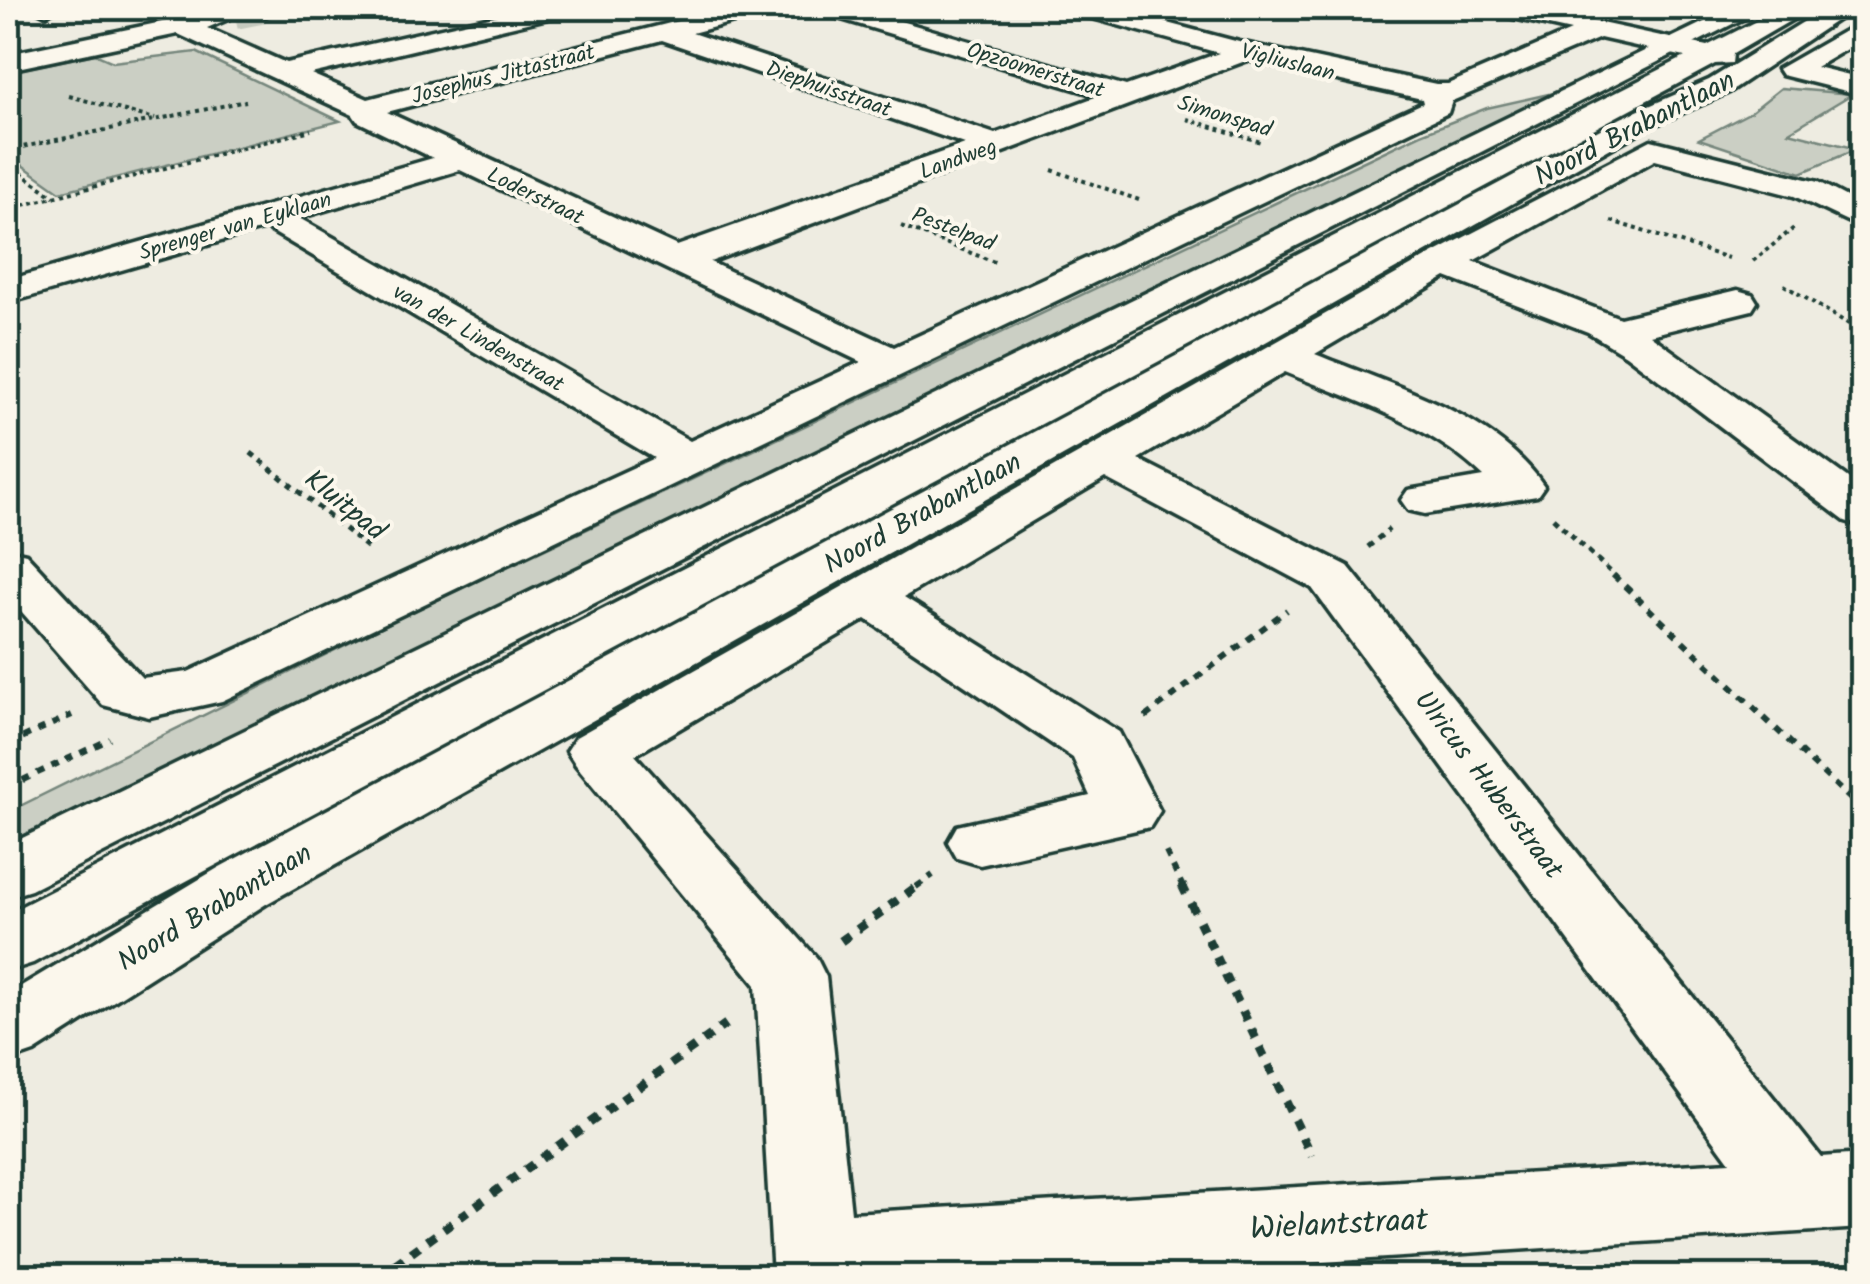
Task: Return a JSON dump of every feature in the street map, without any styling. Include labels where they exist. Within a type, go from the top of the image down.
[{"type":"street","points":[[44,8],[46,14],[100,43]]},
{"type":"street","points":[[284,72],[560,8]]},
{"type":"street","name":"Josephus Jittastraat","points":[[367,112],[758,8]]},
{"type":"street","name":"Opzoomerstraat","points":[[830,8],[1123,97]]},
{"type":"street","name":"Vigliuslaan","points":[[1083,8],[1236,48],[1436,93]]},
{"type":"street","points":[[1500,8],[1862,87]]},
{"type":"street","name":"Noord Brabantlaan","points":[[8,1032],[242,886],[1632,124],[1719,86],[1752,8]]},
{"type":"street","name":"Noord Brabantlaan","points":[[8,944],[1732,58],[1800,8]]},
{"type":"street","name":"Noord Brabantlaan","points":[[8,872],[1843,8]]},
{"type":"street","points":[[8,62],[234,15]]},
{"type":"street","name":"Loderstraat","points":[[181,26],[894,362]]},
{"type":"street","points":[[8,565],[123,692],[149,698],[202,688],[1438,107],[1436,93],[1453,92],[1598,29]]},
{"type":"street","name":"Noord Brabantlaan","points":[[1732,58],[1862,29]]},
{"type":"street","name":"Diephuisstraat","points":[[663,32],[991,146]]},
{"type":"street","name":"Landweg","points":[[670,258],[691,256],[1238,55],[1236,48]]},
{"type":"street","name":"Noord Brabantlaan","points":[[790,977],[598,752],[1443,263],[1651,150],[1806,189],[1862,218]]},
{"type":"street","name":"Sprenger van Eyklaan","points":[[8,292],[462,159]]},
{"type":"street","name":"van der Lindenstraat","points":[[269,216],[689,459]]},
{"type":"street","points":[[1443,263],[1614,331],[1862,511]]},
{"type":"street","points":[[1614,331],[1738,302]]},
{"type":"street","points":[[1283,356],[1414,410],[1480,447],[1520,486]]},
{"type":"street","name":"Ulricus Huberstraat","points":[[1106,460],[1330,577],[1832,1193]]},
{"type":"street","points":[[1426,500],[1520,486]]},
{"type":"street","name":"Noord Brabantlaan","points":[[867,596],[1098,746]]},
{"type":"street","points":[[980,842],[1128,811],[1098,746]]},
{"type":"street","points":[[790,977],[815,1266]]},
{"type":"street","name":"Wielantstraat","points":[[815,1266],[1345,1223],[1832,1193]]},
{"type":"path","points":[[8,150],[313,85]]},
{"type":"path","points":[[70,96],[162,120]]},
{"type":"path","name":"Simonspad","points":[[1123,97],[1324,160]]},
{"type":"path","points":[[8,209],[367,112]]},
{"type":"path","points":[[991,146],[1197,220]]},
{"type":"path","points":[[8,163],[54,197]]},
{"type":"path","name":"Pestelpad","points":[[840,201],[1056,286]]},
{"type":"path","name":"Kluitpad","points":[[250,453],[416,586]]},
{"type":"path","points":[[1520,486],[1862,810]]},
{"type":"path","points":[[1098,746],[1125,732],[1426,500]]},
{"type":"path","points":[[8,744],[123,692]]},
{"type":"path","points":[[1128,811],[1160,839],[1345,1223]]},
{"type":"path","points":[[380,1276],[980,842]]},
{"type":"shaded area","points":[[196,52],[340,121],[60,192],[8,155],[8,72],[95,54],[113,62]]},
{"type":"shaded area","points":[[1781,88],[1852,94],[1789,132],[1857,149],[1801,173],[1699,139],[1751,112]]},
{"type":"shaded area","points":[[1562,91],[65,829],[8,853],[8,812],[410,613],[1421,134],[1487,108]]},
{"type":"tunnel","points":[[235,15],[265,9]]}]
